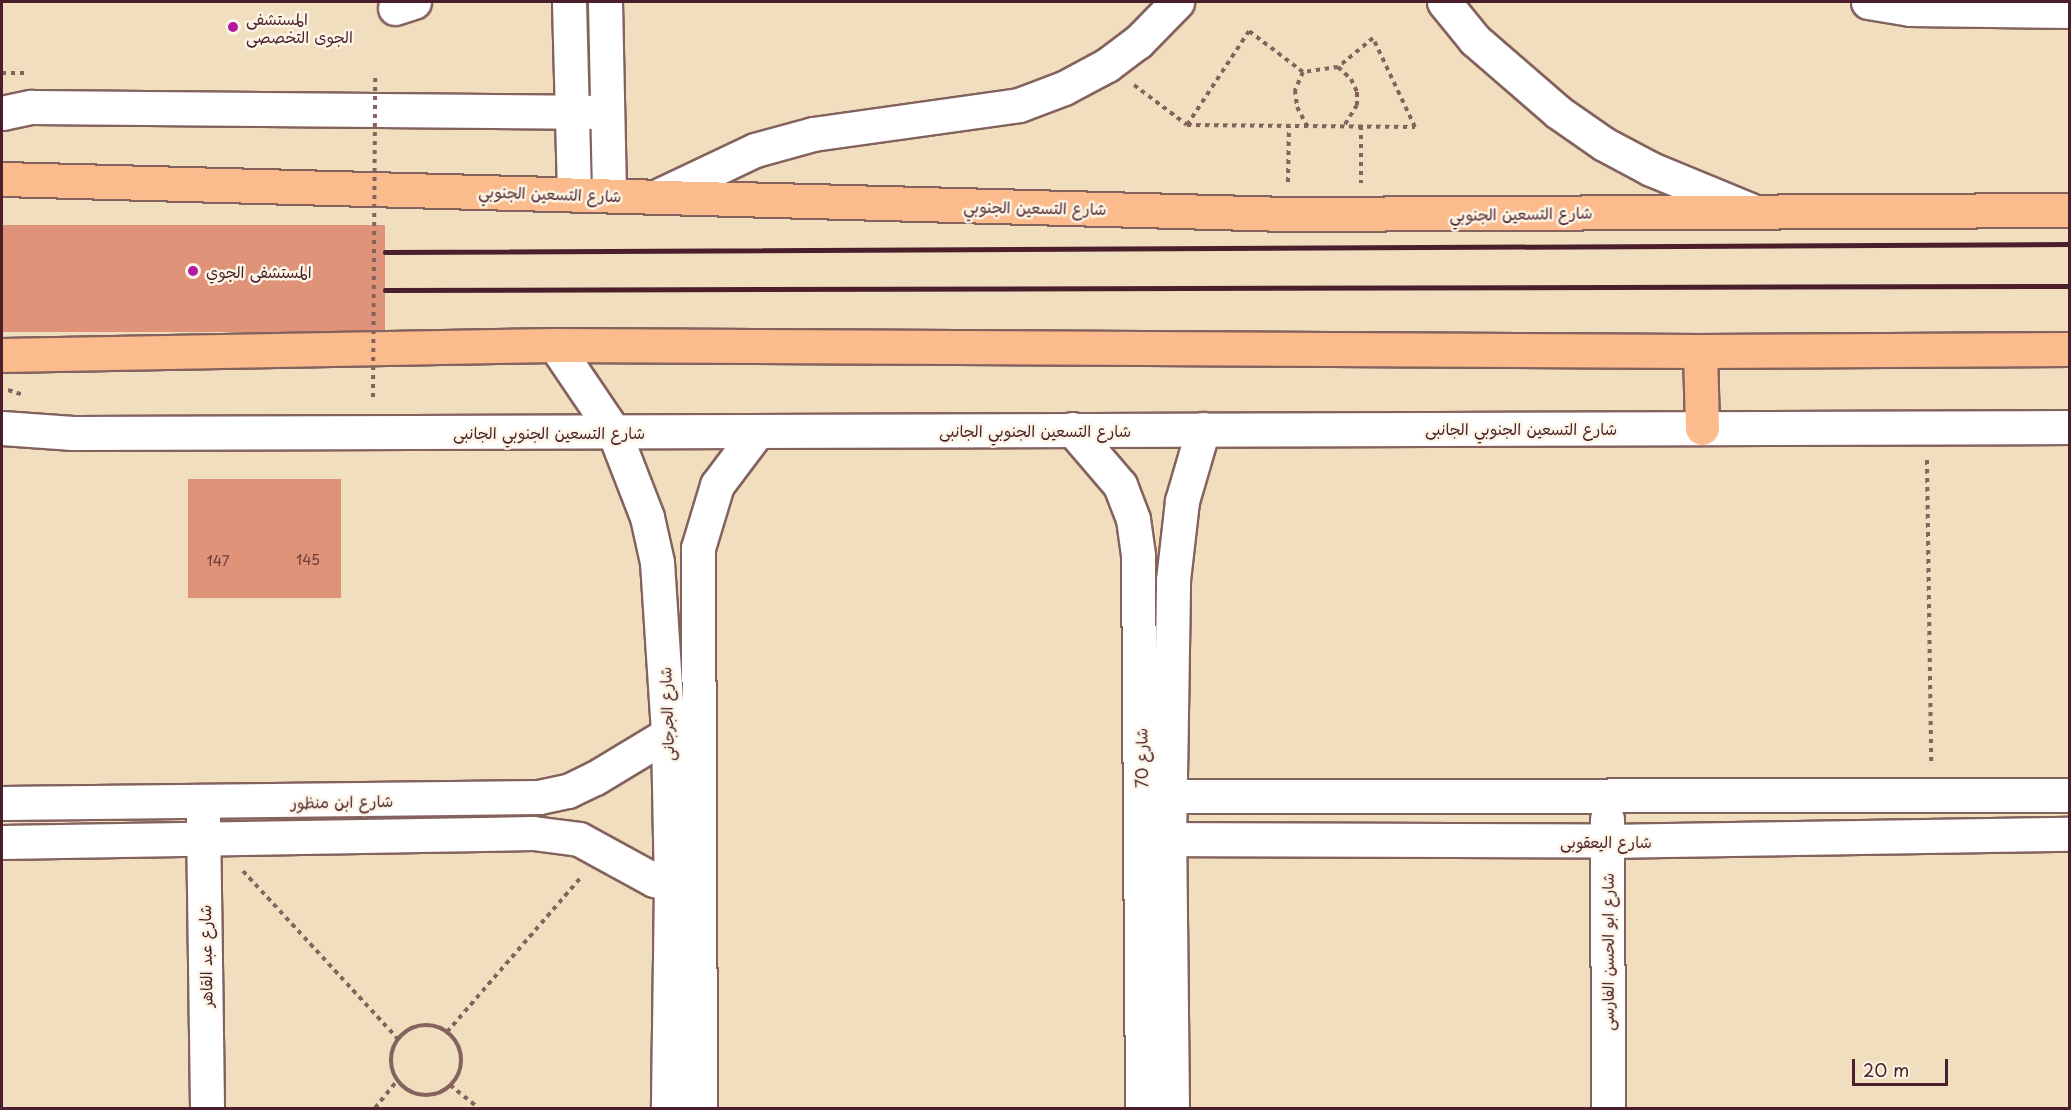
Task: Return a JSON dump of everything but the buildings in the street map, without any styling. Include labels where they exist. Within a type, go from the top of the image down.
[{"type":"highway","name":"شارع التسعين الجنوبي","points":[[2,179],[574,192],[1287,214],[2070,210]]},
{"type":"highway","points":[[2,355],[555,345],[1700,351],[2070,349]]},
{"type":"highway","points":[[1700,351],[1702,428]]},
{"type":"street","points":[[569,2],[574,192]]},
{"type":"street","points":[[605,2],[609,194]]},
{"type":"street","points":[[658,196],[755,150],[813,134],[972,115],[1019,105],[1064,88],[1107,65],[1138,42],[1178,2]]},
{"type":"street","points":[[1444,2],[1491,55],[1558,112],[1604,144],[1652,169],[1754,211]]},
{"type":"street","points":[[1868,2],[1910,9],[2070,11]]},
{"type":"street","points":[[2,113],[31,107],[607,112]]},
{"type":"street","name":"شارع الجرجانى","points":[[555,345],[587,387],[614,432],[644,506],[657,562],[668,734],[685,885],[700,1108]]},
{"type":"street","name":"شارع التسعين الجنوبي الجانبى","points":[[2,428],[73,433],[2070,427]]},
{"type":"street","name":"شارع 70","points":[[1072,429],[1120,484],[1133,519],[1138,556],[1156,796],[1156,840],[1142,1108]]},
{"type":"street","name":"شارع 70","points":[[1156,796],[1173,580],[1182,501],[1203,429]]},
{"type":"street","name":"شارع الجرجانى","points":[[668,1108],[685,885],[698,548],[717,484],[757,432]]},
{"type":"street","name":"شارع ابن منظور","points":[[2,803],[539,797],[568,791],[595,778],[668,734]]},
{"type":"street","points":[[1156,796],[2070,795]]},
{"type":"street","name":"شارع ابو الحسن الفارسى","points":[[1607,796],[1608,1108]]},
{"type":"street","name":"شارع عبد القاهر","points":[[203,802],[208,840],[207,1108]]},
{"type":"street","points":[[2,842],[533,833],[579,839],[640,873],[685,885]]},
{"type":"street","name":"شارع اليعقوبى","points":[[1156,840],[1607,841],[2070,834]]},
{"type":"street","name":"شارع 70","points":[[1156,840],[1172,1108]]},
{"type":"path","points":[[1107,65],[1187,125],[1415,127],[1373,38],[1338,67],[1304,72],[1249,31],[1187,125]]},
{"type":"path","points":[[1338,67],[1351,80],[1357,92],[1357,105],[1344,126]]},
{"type":"path","points":[[1304,72],[1295,90],[1297,107],[1307,126]]},
{"type":"path","points":[[373,397],[375,76]]},
{"type":"path","points":[[1287,214],[1289,126]]},
{"type":"path","points":[[1361,126],[1361,215]]},
{"type":"path","points":[[1927,427],[1932,796]]},
{"type":"path","points":[[208,840],[398,1039]]},
{"type":"path","points":[[447,1032],[603,852]]},
{"type":"path","points":[[421,1025],[447,1032],[461,1053],[460,1070],[450,1085],[423,1095],[413,1092],[398,1080],[391,1055],[398,1039],[421,1025]]},
{"type":"path","points":[[375,1108],[398,1080]]},
{"type":"path","points":[[450,1085],[478,1108]]},
{"type":"railway","points":[[385,252],[2070,244]]},
{"type":"railway","points":[[385,290],[2070,286]]},
{"type":"place","name":"المستشفى الجوى التخصصى","points":[[233,27]]},
{"type":"place","name":"المستشفى الجوي","points":[[193,271]]}]
